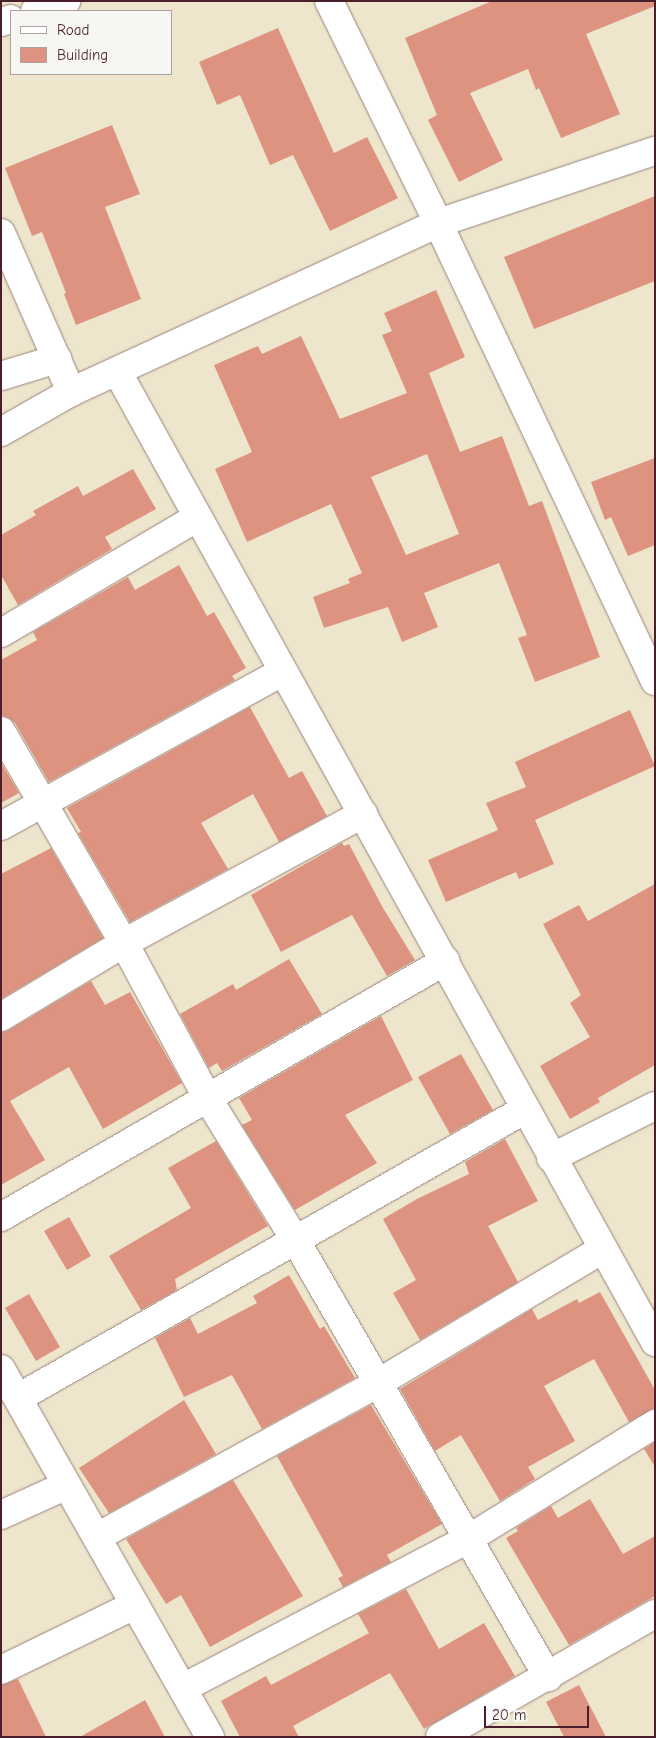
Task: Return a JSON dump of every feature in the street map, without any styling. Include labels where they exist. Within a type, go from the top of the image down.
[{"type":"street","points":[[38,10],[66,1]]},
{"type":"street","points":[[329,1],[438,223],[655,681]]},
{"type":"street","points":[[1,432],[71,392],[438,223],[655,151]]},
{"type":"street","points":[[1,233],[71,392]]},
{"type":"street","points":[[1,376],[58,359]]},
{"type":"street","points":[[117,371],[196,518],[446,961],[524,1110],[655,1342]]},
{"type":"street","points":[[1,633],[196,518]]},
{"type":"street","points":[[1,826],[282,672]]},
{"type":"street","points":[[1,731],[124,943],[208,1099],[296,1241],[548,1677]]},
{"type":"street","points":[[1,1017],[124,943],[363,814]]},
{"type":"street","points":[[1,1217],[446,961]]},
{"type":"street","points":[[551,1158],[655,1106]]},
{"type":"street","points":[[18,1398],[524,1110]]},
{"type":"street","points":[[97,1537],[378,1383],[603,1249]]},
{"type":"street","points":[[1,1370],[210,1737]]},
{"type":"street","points":[[182,1688],[468,1539],[655,1424]]},
{"type":"street","points":[[1,1514],[67,1485]]},
{"type":"street","points":[[1,1670],[135,1605]]},
{"type":"street","points":[[440,1737],[548,1677],[655,1614]]},
{"type":"building","points":[[492,1],[655,1],[655,6],[586,34],[620,114],[561,138],[539,88],[536,90],[528,69],[470,93],[503,160],[459,182],[428,120],[437,115],[405,38]]},
{"type":"building","points":[[278,28],[334,153],[367,137],[398,198],[330,231],[293,155],[270,165],[240,95],[217,105],[199,62]]},
{"type":"building","points":[[112,125],[140,194],[105,207],[141,299],[76,325],[64,294],[66,293],[42,232],[32,236],[5,168]]},
{"type":"building","points":[[655,196],[655,281],[534,329],[504,257]]},
{"type":"building","points":[[436,290],[465,357],[429,373],[460,452],[502,436],[529,506],[542,501],[600,657],[535,682],[518,638],[527,635],[499,563],[424,593],[438,627],[402,642],[388,607],[324,628],[313,597],[350,583],[348,579],[362,573],[331,504],[247,542],[215,469],[252,452],[214,365],[258,346],[262,354],[301,336],[340,419],[407,393],[382,335],[392,331],[384,313]],"holes":[[[427,454],[459,534],[406,555],[371,477]]]},
{"type":"building","points":[[655,458],[655,545],[628,556],[611,517],[605,520],[591,482]]},
{"type":"building","points":[[133,469],[156,509],[105,537],[112,549],[18,605],[1,575],[1,535],[36,515],[33,511],[78,486],[83,496]]},
{"type":"building","points":[[179,565],[207,616],[214,612],[246,668],[232,676],[235,680],[49,782],[15,723],[1,715],[1,660],[37,640],[33,632],[128,577],[135,590]]},
{"type":"building","points":[[250,707],[289,778],[302,771],[327,816],[279,842],[253,794],[201,823],[228,869],[130,922],[78,833],[81,832],[67,808]]},
{"type":"building","points":[[630,710],[655,766],[535,820],[554,864],[519,879],[516,872],[446,902],[428,860],[498,830],[486,803],[526,787],[515,762]]},
{"type":"building","points":[[1,763],[19,793],[1,803]]},
{"type":"building","points":[[342,843],[344,846],[349,844],[383,908],[415,960],[387,976],[352,915],[281,952],[251,895]]},
{"type":"building","points":[[51,848],[103,938],[1,999],[1,874]]},
{"type":"building","points":[[655,884],[655,1065],[598,1098],[600,1102],[570,1119],[540,1066],[590,1037],[570,1003],[581,995],[543,924],[579,905],[588,921]]},
{"type":"building","points":[[289,959],[322,1014],[222,1071],[217,1063],[209,1068],[180,1014],[233,984],[236,990]]},
{"type":"building","points":[[91,981],[105,1005],[130,992],[182,1083],[103,1129],[69,1067],[10,1101],[45,1160],[1,1185],[1,1033]]},
{"type":"building","points":[[381,1016],[413,1080],[345,1115],[377,1163],[295,1210],[242,1125],[252,1120],[239,1098]]},
{"type":"building","points":[[461,1054],[493,1110],[450,1134],[418,1077]]},
{"type":"building","points":[[505,1139],[538,1201],[488,1226],[518,1282],[420,1340],[393,1293],[416,1280],[383,1219],[417,1199],[469,1174],[465,1162]]},
{"type":"building","points":[[216,1141],[268,1226],[175,1279],[177,1290],[141,1310],[109,1256],[191,1208],[168,1168]]},
{"type":"building","points":[[69,1217],[91,1256],[67,1270],[44,1231]]},
{"type":"building","points":[[289,1275],[320,1329],[324,1326],[355,1378],[262,1429],[232,1375],[184,1397],[155,1338],[190,1318],[198,1334],[257,1303],[253,1296]]},
{"type":"building","points":[[600,1292],[655,1390],[655,1408],[629,1422],[594,1359],[544,1386],[575,1441],[528,1467],[535,1479],[500,1501],[461,1435],[435,1451],[400,1389],[532,1309],[538,1320],[577,1299],[579,1303]]},
{"type":"building","points":[[29,1294],[60,1347],[36,1361],[5,1308]]},
{"type":"building","points":[[184,1400],[216,1454],[109,1513],[79,1468]]},
{"type":"building","points":[[371,1405],[442,1524],[387,1555],[391,1562],[343,1587],[338,1578],[343,1576],[277,1456]]},
{"type":"building","points":[[655,1442],[655,1467],[644,1449]]},
{"type":"building","points":[[233,1480],[303,1596],[210,1647],[181,1595],[166,1604],[126,1539]]},
{"type":"building","points":[[590,1499],[623,1554],[655,1536],[655,1596],[569,1645],[506,1538],[518,1531],[516,1528],[551,1506],[558,1518]]},
{"type":"building","points":[[406,1589],[439,1649],[484,1623],[515,1676],[424,1729],[390,1673],[293,1726],[299,1737],[240,1737],[221,1701],[266,1676],[271,1685],[369,1633],[358,1614]]},
{"type":"building","points":[[18,1679],[46,1737],[1,1737],[1,1685]]},
{"type":"building","points":[[579,1685],[606,1737],[564,1737],[546,1702]]},
{"type":"building","points":[[145,1700],[165,1737],[80,1737]]}]
